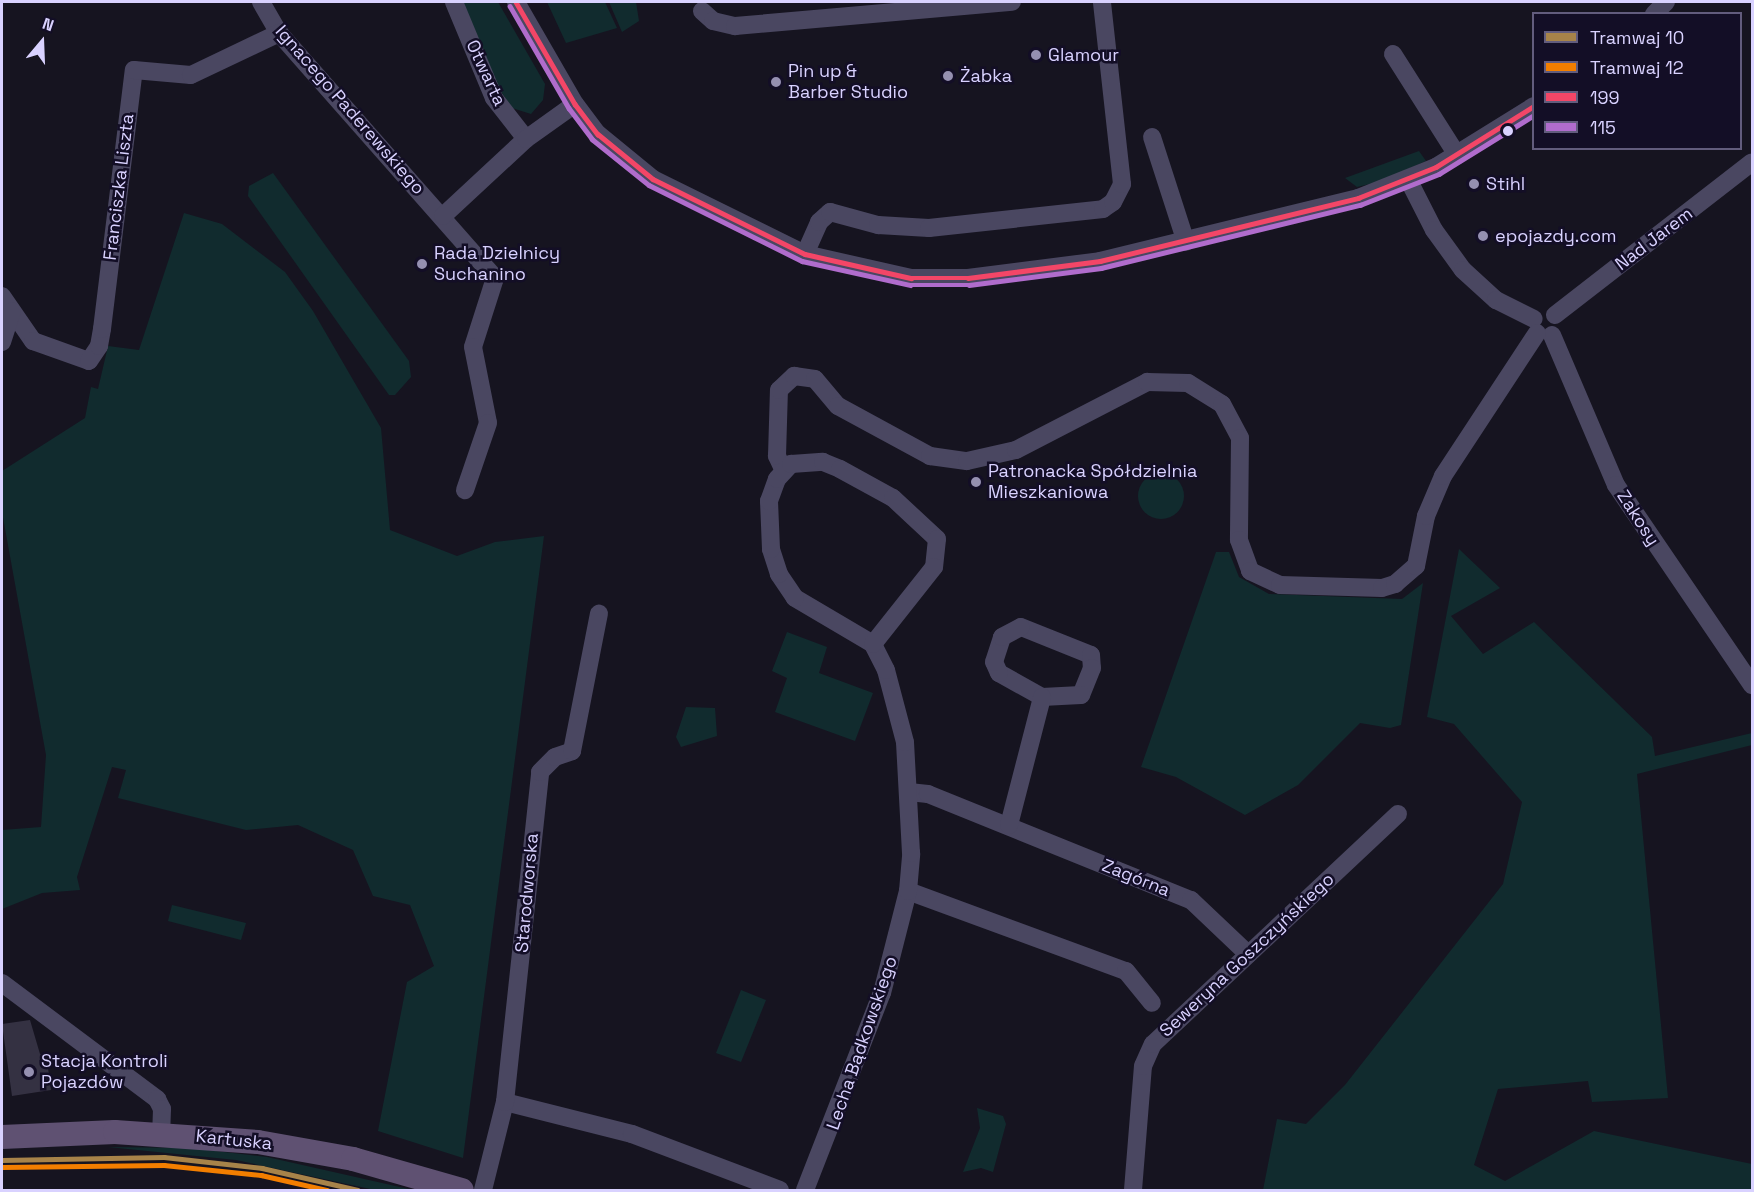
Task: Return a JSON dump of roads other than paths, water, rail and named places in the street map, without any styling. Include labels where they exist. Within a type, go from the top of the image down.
[{"type":"main road","name":"Kartuska","points":[[2,1137],[161,1132],[301,1148],[462,1191]]},
{"type":"street","name":"Ignacego Paderewskiego","points":[[261,2],[279,33],[443,216],[495,278],[472,347],[488,423],[465,490]]},
{"type":"street","name":"Otwarta","points":[[454,2],[495,98],[526,140]]},
{"type":"street","points":[[516,2],[575,104],[598,134],[653,179],[806,254],[855,269],[939,279],[1058,268],[1186,242],[1409,181],[1457,155],[1532,107]]},
{"type":"street","points":[[702,11],[713,21],[735,26],[828,9],[1012,2]]},
{"type":"street","points":[[806,254],[819,222],[830,212],[878,225],[929,228],[1103,209],[1113,202],[1122,184],[1122,171],[1102,2]]},
{"type":"street","name":"Franciszka Liszta","points":[[2,296],[33,341],[89,360],[95,354],[134,70],[191,75],[279,33]]},
{"type":"street","points":[[1393,54],[1457,155]]},
{"type":"street","points":[[443,216],[526,140],[575,104]]},
{"type":"street","points":[[1152,137],[1186,242]]},
{"type":"street","name":"Nad Jarem","points":[[1541,329],[1542,312],[1555,315],[1752,162]]},
{"type":"street","points":[[784,471],[777,456],[779,390],[794,376],[815,379],[838,406],[930,456],[967,461],[1016,450],[1147,382],[1188,383],[1222,404],[1240,438],[1239,540],[1250,571],[1280,585],[1382,588],[1395,584],[1416,566],[1426,516],[1443,476],[1541,329],[1496,300],[1463,270],[1434,230],[1409,181]]},
{"type":"street","points":[[2,342],[12,312]]},
{"type":"street","name":"Zakosy","points":[[1541,329],[1616,485],[1752,685]]},
{"type":"street","points":[[808,461],[840,469],[892,498],[938,539],[934,567],[873,644],[795,598],[779,574],[767,526],[773,489],[784,471],[808,461]]},
{"type":"street","name":"Starodworska","points":[[483,1191],[505,1102],[540,772],[550,761],[572,751],[599,614]]},
{"type":"street","points":[[1012,628],[1081,647],[1091,655],[1092,668],[1081,695],[1042,697],[996,668],[1002,637],[1012,628]]},
{"type":"street","name":"Lecha Bądkowskiego","points":[[805,1191],[878,1004],[908,891],[909,792],[897,706],[873,644]]},
{"type":"street","points":[[1009,825],[1042,697]]},
{"type":"street","name":"Zagórna","points":[[909,792],[1009,825],[1191,900],[1248,954]]},
{"type":"street","name":"Seweryna Goszczyńskiego","points":[[1133,1191],[1143,1066],[1152,1044],[1398,814]]},
{"type":"street","points":[[908,891],[1126,971],[1152,1003]]},
{"type":"street","points":[[2,983],[157,1099],[162,1109],[161,1132]]},
{"type":"street","points":[[505,1102],[632,1134],[780,1191]]},
{"type":"tram line","name":"10","points":[[2,1160],[164,1157],[262,1168],[358,1190]]},
{"type":"tram line","name":"12","points":[[2,1167],[164,1165],[261,1175],[327,1190]]},
{"type":"place","name":"Glamour","points":[[1036,55]]},
{"type":"place","name":"Żabka","points":[[948,76]]},
{"type":"place","name":"Pin up & Barber Studio","points":[[776,82]]},
{"type":"place","name":"Stihl","points":[[1474,184]]},
{"type":"place","name":"epojazdy.com","points":[[1483,236]]},
{"type":"place","name":"Rada Dzielnicy Suchanino","points":[[422,264]]},
{"type":"place","name":"Patronacka Spółdzielnia Mieszkaniowa","points":[[976,482]]},
{"type":"place","name":"Stacja Kontroli Pojazdów","points":[[29,1072]]}]
